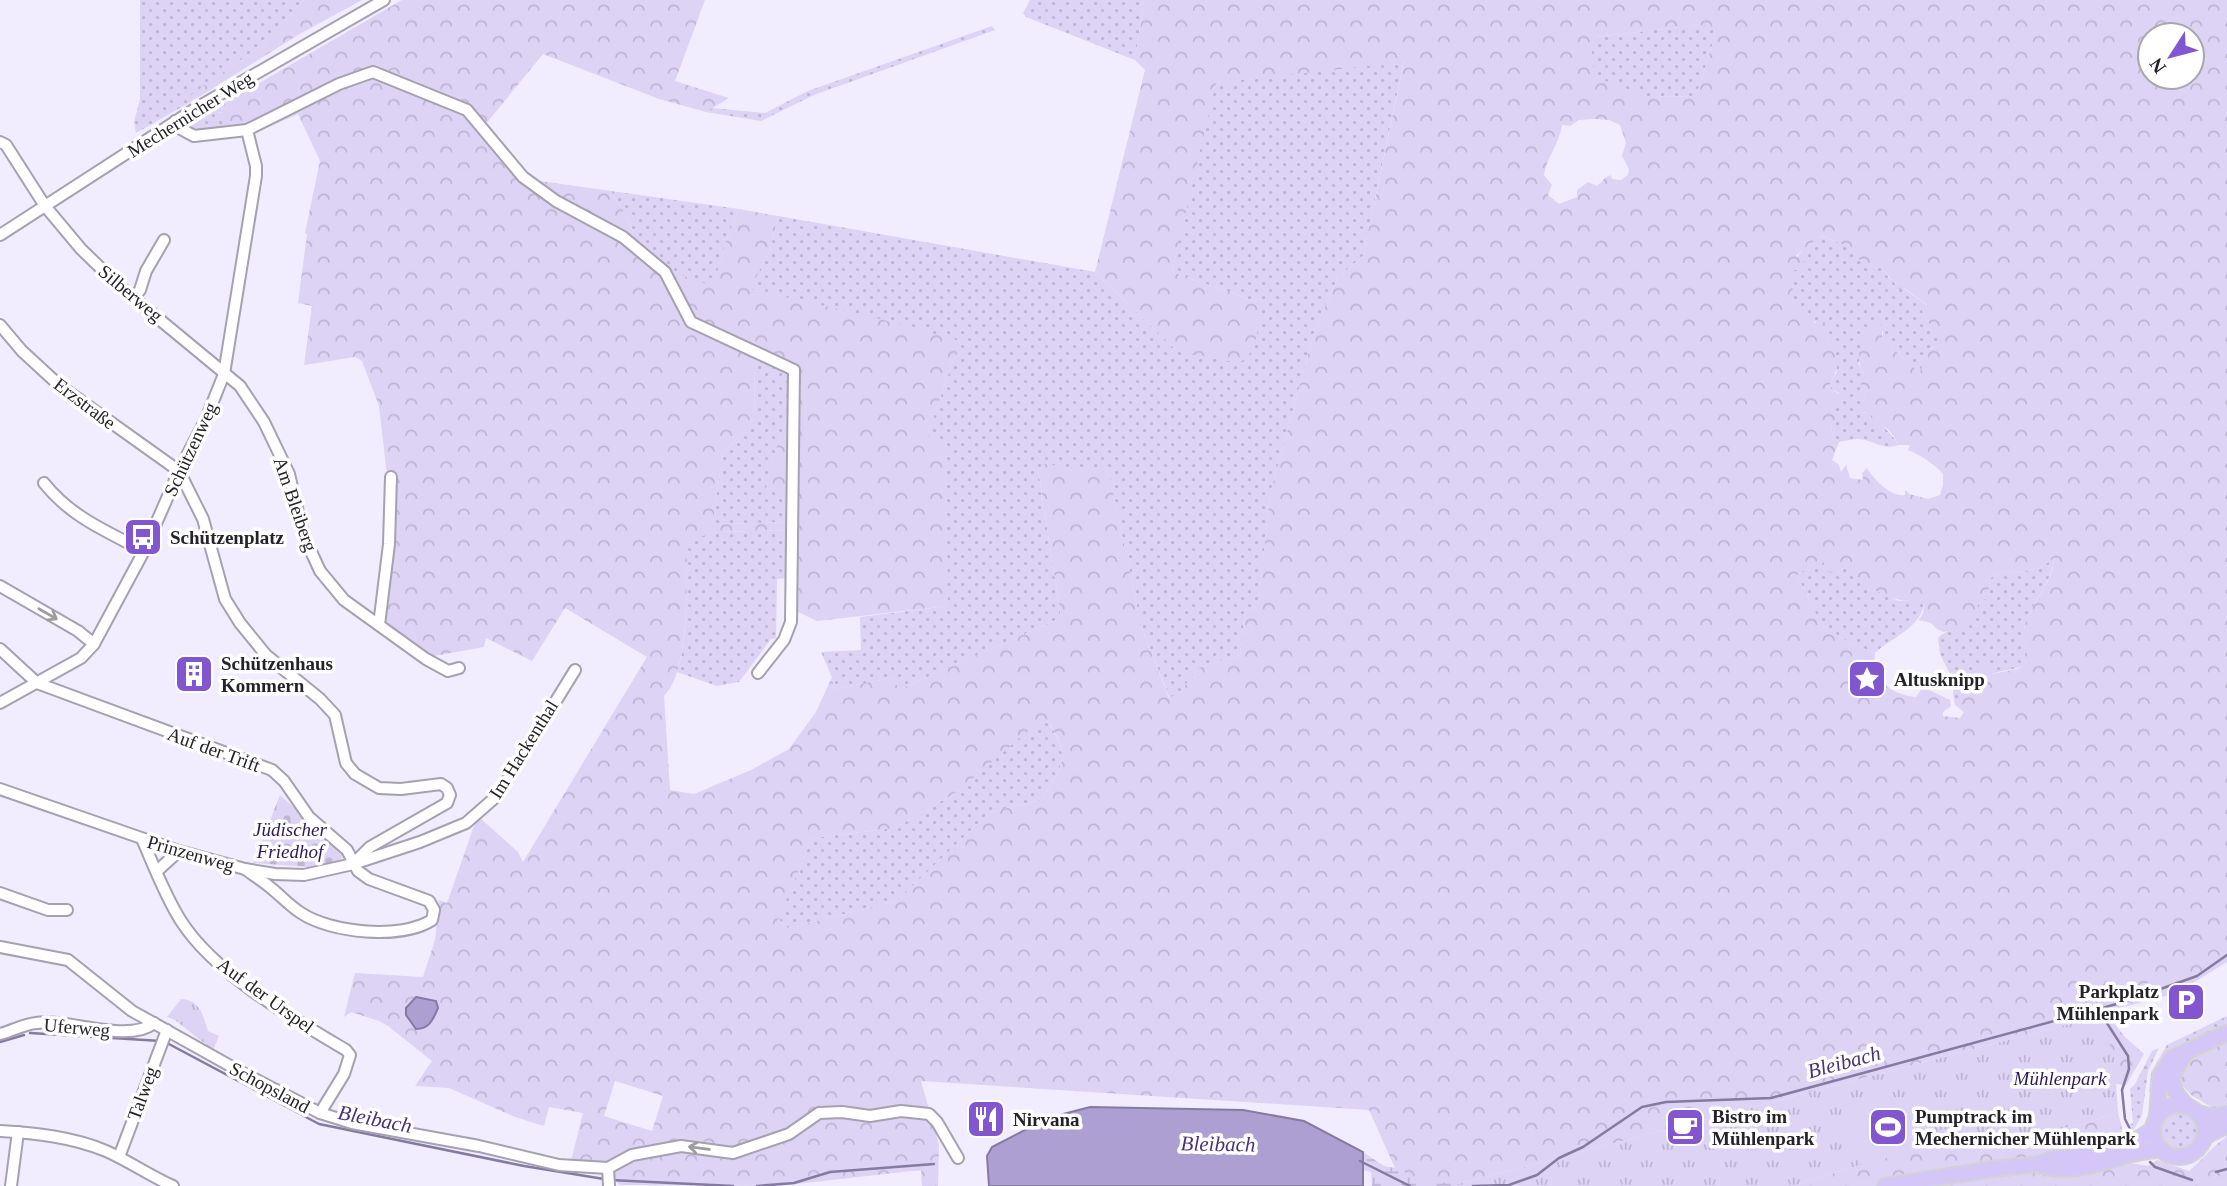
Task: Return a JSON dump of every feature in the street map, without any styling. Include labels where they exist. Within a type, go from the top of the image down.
[{"type":"main road","points":[[2227,1033],[2172,1058],[2160,1077],[2155,1123],[2156,1144],[2167,1154],[2182,1157],[2196,1150],[2204,1137],[2227,1125]]},
{"type":"main road","points":[[2191,1050],[2179,1063],[2172,1081],[2178,1096],[2204,1124],[2204,1137]]},
{"type":"main road","points":[[1885,1186],[2039,1164],[2125,1146],[2138,1140],[2155,1123],[2161,1111],[2174,1105],[2214,1117],[2227,1114]]},
{"type":"main road","points":[[2039,1164],[2052,1170],[2160,1150]]},
{"type":"street","name":"Mechernicher Weg","points":[[0,234],[176,121],[384,0]]},
{"type":"street","points":[[176,121],[181,129],[194,136],[247,130],[339,84],[373,72],[467,110],[523,177],[556,201],[623,237],[665,271],[691,322],[794,370],[791,622],[784,640],[758,673]]},
{"type":"street","name":"Schützenweg","points":[[0,704],[81,658],[94,644],[144,551],[179,471],[206,419],[224,374],[256,176],[247,130]]},
{"type":"street","name":"Silberweg","points":[[0,142],[6,145],[45,206],[82,249],[119,286],[224,374]]},
{"type":"street","points":[[134,297],[164,240]]},
{"type":"street","name":"Erzstraße","points":[[0,325],[29,359],[60,386],[179,471]]},
{"type":"street","name":"Am Bleiberg","points":[[224,374],[240,386],[264,422],[284,463],[303,534],[320,571],[344,600],[426,659],[448,671],[459,668]]},
{"type":"street","points":[[179,471],[203,519],[225,599],[266,655],[320,699],[335,715],[346,763],[355,774],[379,788],[401,789],[441,784],[447,788],[450,795],[447,803],[370,847],[353,864]]},
{"type":"street","points":[[379,625],[389,544],[391,477]]},
{"type":"street","points":[[44,483],[59,502],[85,520],[144,551]]},
{"type":"street","points":[[0,586],[78,631],[94,644]]},
{"type":"street","points":[[0,649],[37,683]]},
{"type":"street","name":"Im Hackenthal","points":[[466,823],[498,795],[575,670]]},
{"type":"street","name":"Auf der Trift","points":[[37,683],[272,770],[284,780],[309,817],[347,850],[353,864],[369,879],[429,901],[434,910],[432,920],[422,927],[404,932],[365,932],[324,923],[301,914],[245,869]]},
{"type":"street","name":"Prinzenweg","points":[[0,789],[179,851],[245,869],[275,874],[304,875],[353,864],[466,823]]},
{"type":"street","name":"Auf der Urspel","points":[[142,839],[182,923],[210,954],[236,978],[282,1012],[350,1055],[344,1074],[320,1113]]},
{"type":"street","points":[[157,871],[179,851]]},
{"type":"street","points":[[0,893],[48,911],[67,910]]},
{"type":"street","name":"Schopsland","points":[[0,947],[68,960],[132,1011],[154,1023],[164,1038],[243,1073],[320,1113],[352,1123],[479,1146],[609,1178]]},
{"type":"street","name":"Uferweg","points":[[0,1034],[37,1022],[128,1031],[148,1028],[154,1023]]},
{"type":"street","name":"Talweg","points":[[119,1157],[164,1038]]},
{"type":"street","points":[[609,1178],[632,1155],[681,1146],[733,1153],[789,1134],[819,1113],[842,1112],[870,1116],[901,1111],[929,1114],[958,1158]]},
{"type":"street","points":[[0,1131],[71,1139],[119,1157],[173,1186]]},
{"type":"street","points":[[11,1186],[18,1132]]},
{"type":"green space","points":[[140,0],[304,0],[263,44],[192,95],[194,100],[136,133],[134,122],[140,99]]},
{"type":"green space","points":[[304,0],[362,0],[298,35],[194,100],[191,95],[263,44]]},
{"type":"green space","points":[[402,0],[705,0],[675,81],[729,98],[706,112],[659,99],[543,54],[485,125],[533,180],[611,191],[630,222],[635,243],[669,271],[713,286],[739,209],[778,216],[770,250],[750,289],[869,316],[960,341],[927,436],[946,448],[948,606],[817,621],[794,610],[798,376],[771,363],[755,360],[754,419],[722,455],[713,524],[788,522],[788,530],[718,532],[687,540],[683,645],[673,683],[664,696],[670,790],[694,794],[751,770],[789,749],[816,712],[832,677],[834,689],[891,678],[900,689],[1061,618],[1038,469],[1045,464],[1109,472],[1141,626],[1169,698],[1181,691],[1198,668],[1240,655],[1245,610],[1258,607],[1270,494],[1315,329],[1338,277],[1363,256],[1404,62],[1216,83],[1172,272],[1257,302],[1258,330],[1248,357],[1238,363],[1177,351],[1095,272],[1145,70],[1135,60],[1144,0],[2227,0],[2227,962],[2177,993],[2105,1012],[2125,1037],[2144,1054],[2126,1085],[2106,1083],[2085,1020],[1451,1186],[1403,1186],[1369,1110],[921,1081],[939,1145],[938,1186],[922,1186],[921,1170],[778,1186],[620,1185],[596,1162],[571,1161],[583,1113],[549,1107],[544,1126],[515,1117],[449,1088],[415,1086],[432,1061],[379,1021],[351,1012],[344,1017],[355,973],[423,977],[435,940],[439,900],[447,903],[479,817],[518,852],[523,862],[647,657],[565,608],[532,661],[486,638],[484,647],[434,656],[385,625],[393,536],[394,471],[387,475],[379,406],[362,361],[355,357],[304,365],[312,306],[298,303],[305,233],[320,161],[298,114],[253,134],[252,123],[233,125],[222,112],[204,115]],"holes":[[[1698,25],[1710,26],[1716,33],[1696,96],[1649,97],[1595,77],[1591,44],[1595,37]],[[1579,120],[1609,120],[1620,125],[1626,143],[1622,156],[1629,169],[1628,175],[1621,180],[1612,179],[1611,175],[1597,186],[1588,182],[1577,190],[1577,197],[1559,204],[1548,195],[1552,185],[1544,175],[1562,125],[1570,126]],[[1820,236],[1827,238],[1847,247],[1865,264],[1881,267],[1899,289],[1904,288],[1929,306],[1922,311],[1940,343],[1925,354],[1920,373],[1883,340],[1880,320],[1874,319],[1860,346],[1859,360],[1864,375],[1860,387],[1864,391],[1865,400],[1859,413],[1869,412],[1873,425],[1886,428],[1899,445],[1910,445],[1908,450],[1927,460],[1943,474],[1940,495],[1928,499],[1907,491],[1905,495],[1900,495],[1878,482],[1867,468],[1862,473],[1863,480],[1850,478],[1846,465],[1841,472],[1839,465],[1832,460],[1839,442],[1833,438],[1831,425],[1837,416],[1831,410],[1842,396],[1831,389],[1830,383],[1837,365],[1834,353],[1839,351],[1837,345],[1828,343],[1830,325],[1821,321],[1815,323],[1811,315],[1792,301],[1793,270],[1801,270],[1806,264],[1796,256]],[[2054,558],[2050,577],[2026,621],[2025,664],[2017,669],[1992,674],[1987,667],[1982,667],[1977,682],[1962,699],[1964,712],[1960,718],[1943,716],[1943,712],[1951,706],[1950,700],[1923,687],[1916,697],[1899,693],[1885,684],[1876,671],[1875,653],[1848,642],[1821,624],[1797,575],[1819,560],[1824,563],[1823,570],[1835,574],[1844,568],[1855,566],[1859,580],[1881,593],[1895,599],[1921,599],[1924,604],[1919,620],[1931,623],[1944,632],[1972,625],[1979,602],[1988,598],[1990,579],[1995,575],[2002,571],[2017,573],[2039,569]],[[1044,717],[1053,729],[1062,755],[1057,774],[1042,800],[990,812],[897,901],[788,928],[778,920],[812,838],[895,828],[957,792]],[[615,1081],[663,1096],[652,1131],[604,1116]]]},
{"type":"green space","points":[[1030,0],[1144,0],[1135,60],[1026,17],[1023,13]]},
{"type":"green space","points":[[1710,25],[1716,33],[1696,96],[1649,97],[1594,77],[1591,44],[1595,37]]},
{"type":"green space","points":[[992,26],[995,30],[814,95],[761,121],[706,112],[712,108],[765,113],[808,91]]},
{"type":"green space","points":[[1404,61],[1363,256],[1338,277],[1315,329],[1270,494],[1258,607],[1245,610],[1240,655],[1198,668],[1181,691],[1170,699],[1141,626],[1109,473],[1038,469],[1061,618],[900,689],[891,678],[834,689],[821,652],[861,650],[860,617],[948,606],[927,436],[960,341],[749,289],[770,250],[778,216],[1095,272],[1177,351],[1257,302],[1172,272],[1215,83]]},
{"type":"green space","points":[[201,111],[204,115],[223,112],[233,125],[193,130],[189,126],[190,120]]},
{"type":"green space","points":[[611,191],[739,209],[726,241],[713,287],[669,271],[635,243],[630,222]]},
{"type":"green space","points":[[1819,236],[1847,247],[1865,264],[1881,267],[1890,279],[1930,307],[1922,311],[1941,343],[1931,349],[1921,374],[1883,340],[1883,331],[1858,363],[1864,375],[1861,387],[1865,401],[1860,413],[1869,412],[1899,445],[1887,447],[1857,439],[1839,442],[1833,438],[1831,425],[1836,420],[1831,410],[1839,393],[1831,389],[1830,383],[1837,372],[1834,353],[1838,351],[1828,343],[1829,334],[1791,300],[1793,264]]},
{"type":"green space","points":[[755,360],[790,372],[791,410],[777,445],[767,487],[788,498],[788,522],[713,524],[722,455],[754,419]]},
{"type":"green space","points":[[791,410],[788,498],[766,488],[777,445]]},
{"type":"green space","points":[[788,530],[787,578],[777,579],[776,638],[771,639],[739,682],[717,686],[677,672],[685,626],[687,539],[718,532]]},
{"type":"green space","points":[[2054,558],[2049,577],[2026,621],[2025,664],[1980,680],[1971,689],[1964,712],[1955,705],[1954,682],[1940,654],[1938,638],[1972,619],[1979,601],[1988,598],[1990,579],[1995,575],[2002,571],[2017,573],[2039,569]]},
{"type":"green space","points":[[1819,560],[1835,574],[1855,565],[1859,580],[1898,601],[1921,599],[1924,603],[1922,612],[1912,626],[1875,653],[1848,642],[1821,624],[1797,575]]},
{"type":"green space","points":[[1044,716],[1059,741],[1062,755],[1059,770],[1042,800],[990,812],[897,901],[788,928],[778,919],[812,838],[895,828],[957,792]]},
{"type":"green space","name":"Jüdischer Friedhof","points":[[280,795],[342,851],[341,861],[308,867],[253,863]]},
{"type":"green space","points":[[181,999],[197,1005],[208,1031],[219,1036],[213,1050],[175,1020],[167,1017]]},
{"type":"green space","points":[[2227,1016],[2227,1026],[2177,1050],[2153,1093],[2149,1092],[2151,1072],[2167,1045]]},
{"type":"green space","name":"Mühlenpark","points":[[2085,1020],[2098,1022],[2114,1053],[2118,1112],[2087,1123],[2023,1136],[1943,1129],[1937,1131],[1928,1144],[1792,1186],[1451,1186]]},
{"type":"green space","points":[[2227,1039],[2227,1186],[1792,1186],[1928,1144],[1942,1090],[2023,1136],[2087,1123],[2118,1112],[2130,1163],[2148,1166],[2157,1160],[2189,1171],[2226,1137],[2213,1108],[2191,1095],[2182,1085],[2178,1086],[2179,1077],[2182,1069],[2195,1056]]},
{"type":"green space","points":[[2159,1048],[2148,1071],[2142,1115],[2133,1131],[2130,1125],[2133,1123],[2130,1089],[2152,1051]]},
{"type":"green space","name":"Pumptrack im Mechernicher Mühlenpark","points":[[1932,1091],[1936,1096],[1928,1144],[1862,1166],[1844,1132],[1845,1125],[1906,1098]]},
{"type":"green space","points":[[2178,1112],[2192,1117],[2197,1131],[2192,1145],[2178,1150],[2164,1145],[2159,1131],[2164,1117]]},
{"type":"green space","points":[[1363,1152],[1384,1166],[1400,1169],[1419,1182],[1454,1183],[1456,1186],[1372,1186],[1371,1172],[1363,1170]]},
{"type":"water","points":[[416,997],[436,1001],[438,1008],[433,1019],[421,1029],[416,1029],[406,1015],[406,1008]]},
{"type":"water","points":[[1090,1107],[1243,1110],[1304,1121],[1363,1152],[1363,1186],[989,1186],[987,1156],[992,1147],[1048,1118]]},
{"type":"waterway","name":"Bleibach","points":[[1473,1186],[1509,1185],[1537,1175],[1559,1158],[1583,1147],[1642,1107],[1666,1102],[1771,1098],[2124,1002],[2197,976],[2227,955]]},
{"type":"waterway","points":[[2098,1009],[2128,1056],[2129,1069],[2122,1090],[2125,1119],[2130,1129]]},
{"type":"waterway","name":"Bleibach","points":[[30,1033],[161,1041]]},
{"type":"waterway","name":"Bleibach","points":[[0,1042],[24,1035]]},
{"type":"waterway","name":"Bleibach","points":[[167,1043],[319,1124],[524,1166],[604,1179]]},
{"type":"waterway","name":"Bleibach","points":[[1360,1161],[1410,1186]]},
{"type":"waterway","points":[[2150,1162],[2155,1167],[2192,1180]]},
{"type":"waterway","name":"Bleibach","points":[[757,1186],[794,1183],[830,1172],[934,1164]]},
{"type":"waterway","points":[[2216,1172],[2227,1169]]},
{"type":"waterway","name":"Bleibach","points":[[610,1180],[733,1186]]},
{"type":"place","name":"Schützenplatz","points":[[143,537]]},
{"type":"place","name":"Schützenhaus Kommern","points":[[194,674]]},
{"type":"place","name":"Altusknipp","points":[[1867,679]]},
{"type":"place","name":"Parkplatz Mühlenpark","points":[[2186,1002]]},
{"type":"place","name":"Nirvana","points":[[986,1119]]},
{"type":"place","name":"Bistro im Mühlenpark","points":[[1685,1127]]},
{"type":"place","name":"Pumptrack im Mechernicher Mühlenpark","points":[[1888,1127]]}]
